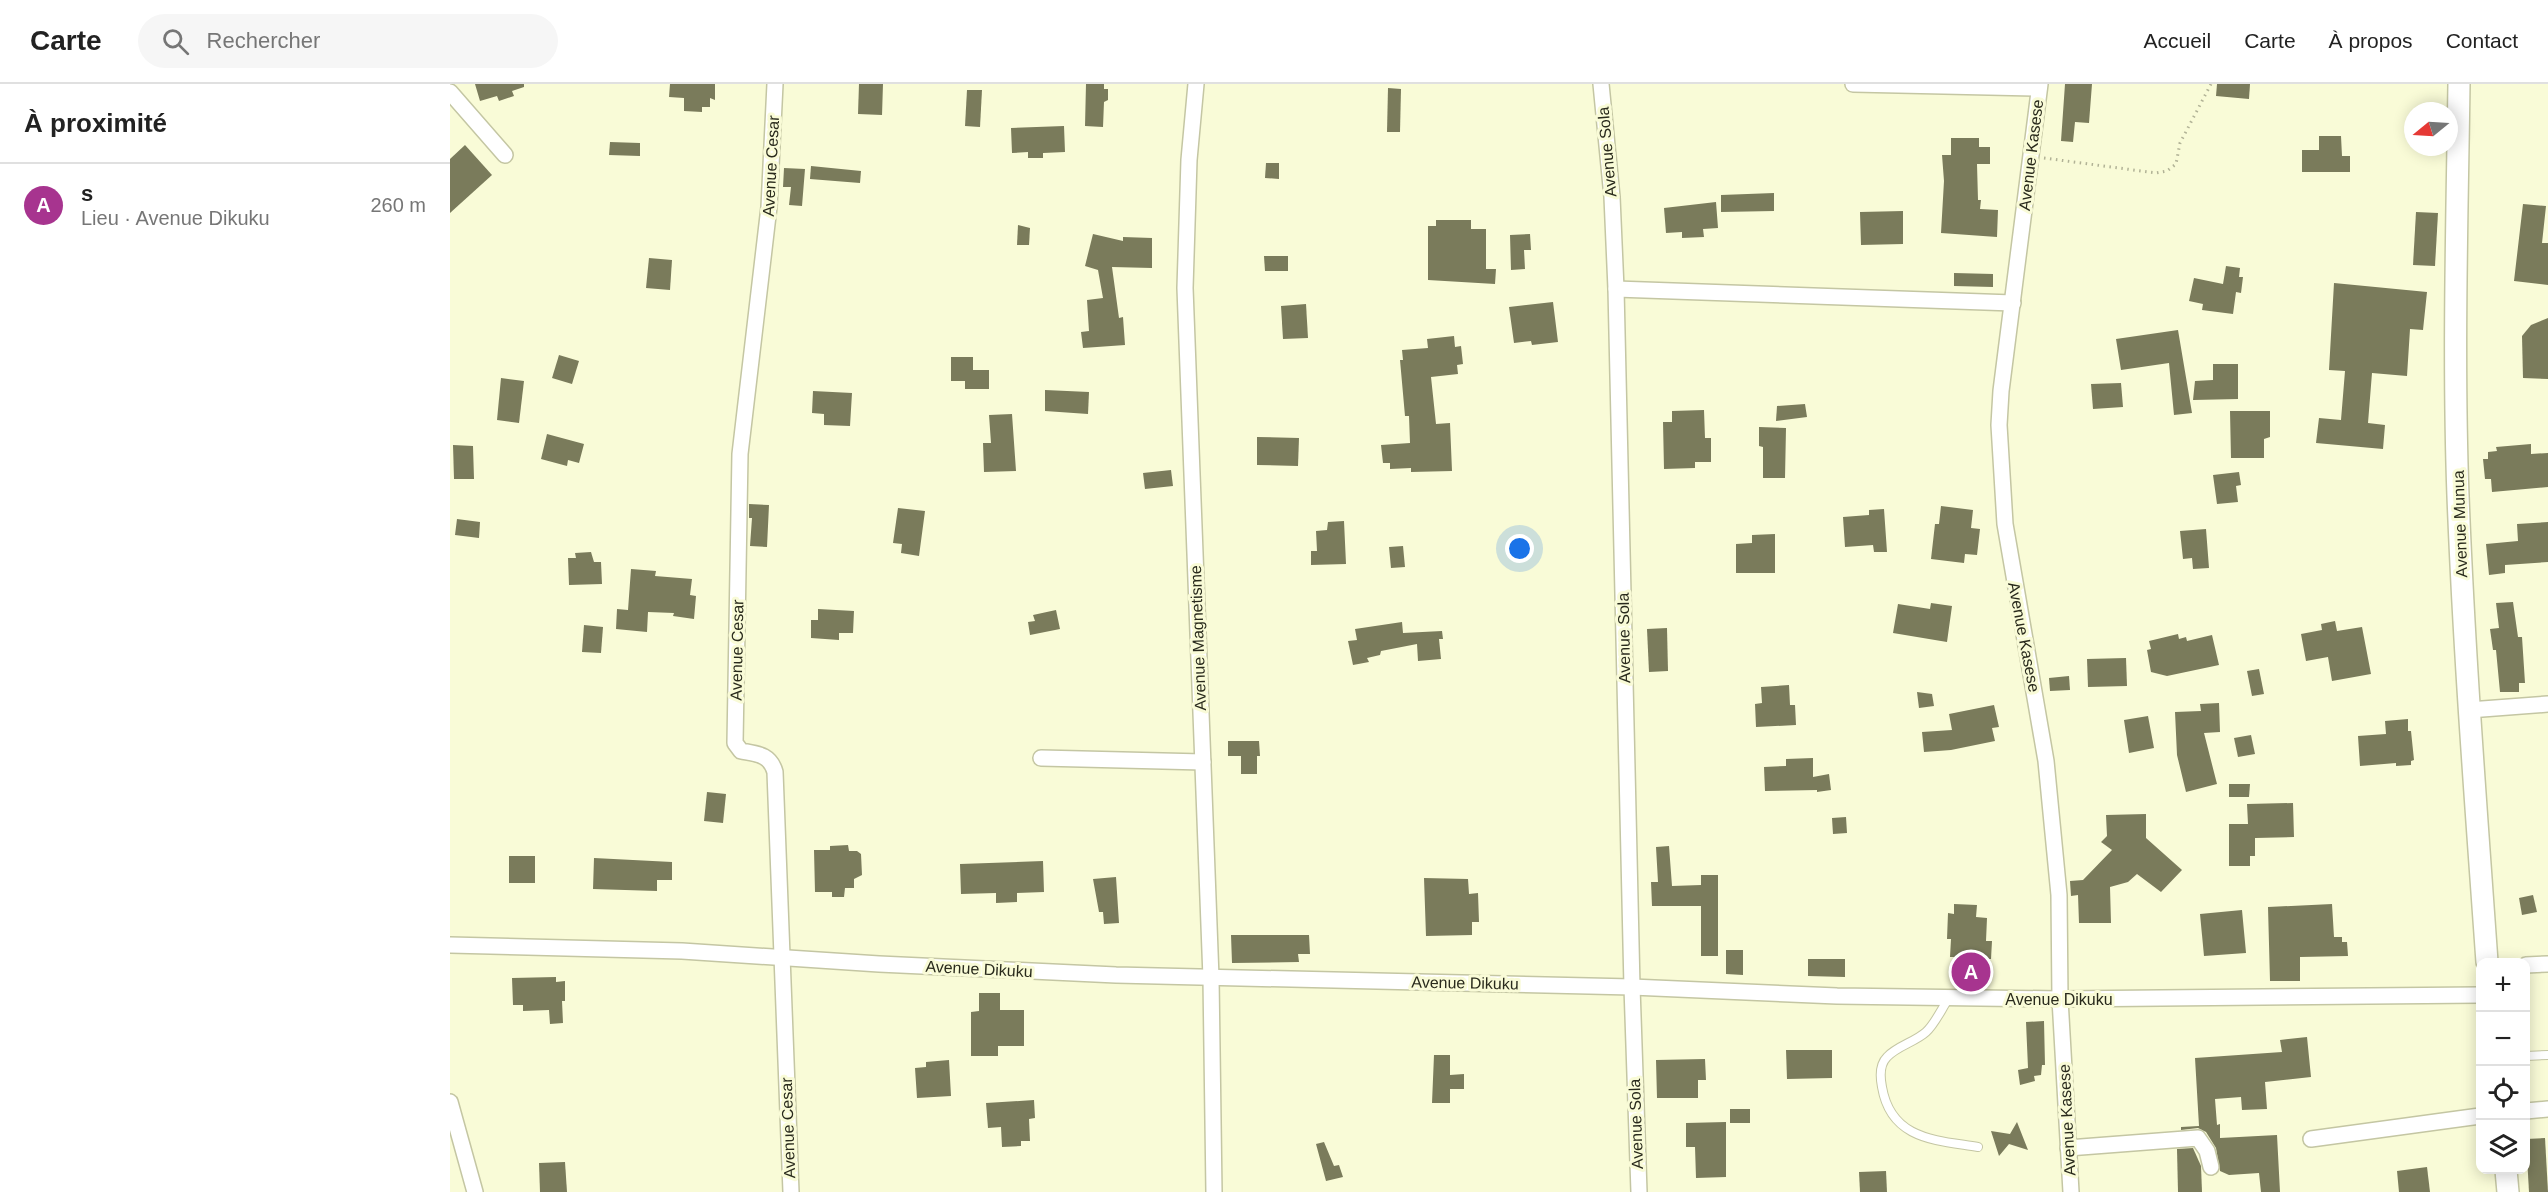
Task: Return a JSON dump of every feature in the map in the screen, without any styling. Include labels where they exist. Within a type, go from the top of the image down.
[{"type":"main road","name":"Avenue Munua","points":[[2459,84],[2456,371],[2458,496],[2469,710],[2487,958]]},
{"type":"main road","points":[[2506,1174],[2508,1192]]},
{"type":"street","name":"Avenue Cesar","points":[[775,84],[769,207],[740,454],[735,743],[741,751],[767,757],[775,769],[791,1192]]},
{"type":"street","name":"Avenue Magnetisme","points":[[1196,84],[1189,160],[1185,288],[1211,978],[1214,1192]]},
{"type":"street","name":"Avenue Sola","points":[[1601,84],[1616,289],[1639,1192]]},
{"type":"street","points":[[1853,84],[2040,86]]},
{"type":"street","name":"Avenue Kasese","points":[[2040,86],[2001,392],[1999,425],[2004,524],[2046,761],[2059,895],[2060,999],[2071,1192]]},
{"type":"street","points":[[450,93],[505,155]]},
{"type":"street","points":[[1616,289],[2013,303]]},
{"type":"street","points":[[2469,710],[2548,704]]},
{"type":"street","points":[[1041,759],[1203,762]]},
{"type":"street","name":"Avenue Dikuku","points":[[450,945],[782,956],[879,964],[1211,978],[1632,987],[1836,996],[2060,999],[2476,995]]},
{"type":"street","points":[[2530,965],[2548,964]]},
{"type":"street","points":[[450,1102],[475,1192]]},
{"type":"street","points":[[2530,1111],[2548,1109]]},
{"type":"street","points":[[2311,1139],[2476,1117]]},
{"type":"street","points":[[2068,1148],[2198,1138],[2207,1151],[2211,1167]]},
{"type":"lane","points":[[1950,998],[1926,1032],[1888,1055],[1881,1069],[1881,1084],[1884,1099],[1891,1112],[1916,1136],[1978,1147]]},
{"type":"lane","points":[[2530,1056],[2548,1055]]},
{"type":"path","points":[[2031,156],[2156,173],[2167,171],[2176,164],[2180,143],[2211,84]]},
{"type":"building","points":[[475,84],[524,84],[524,87],[512,91],[514,96],[499,101],[497,96],[480,101]]},
{"type":"building","points":[[670,84],[715,84],[715,100],[710,98],[710,107],[702,107],[702,112],[684,111],[684,98],[669,97]]},
{"type":"building","points":[[859,84],[883,84],[882,115],[858,114]]},
{"type":"building","points":[[1086,84],[1104,84],[1104,89],[1108,89],[1108,100],[1104,102],[1103,127],[1085,126]]},
{"type":"building","points":[[2065,84],[2092,84],[2089,123],[2075,122],[2073,142],[2061,141]]},
{"type":"building","points":[[2217,84],[2250,84],[2249,99],[2216,96]]},
{"type":"building","points":[[1388,88],[1401,89],[1400,132],[1387,132]]},
{"type":"building","points":[[967,90],[982,90],[980,127],[965,126]]},
{"type":"building","points":[[1064,126],[1065,152],[1043,153],[1043,158],[1028,158],[1028,152],[1012,153],[1011,128]]},
{"type":"building","points":[[2319,136],[2341,136],[2342,156],[2350,156],[2350,172],[2302,172],[2302,150],[2319,150]]},
{"type":"building","points":[[1951,138],[1979,138],[1979,147],[1990,147],[1990,164],[1977,164],[1978,200],[1981,200],[1980,209],[1998,210],[1997,237],[1941,233],[1944,181],[1942,155],[1951,155]]},
{"type":"building","points":[[610,142],[640,143],[640,156],[609,155]]},
{"type":"building","points":[[465,145],[492,175],[450,213],[450,159]]},
{"type":"building","points":[[1266,163],[1279,163],[1279,179],[1265,178]]},
{"type":"building","points":[[811,166],[861,171],[860,183],[810,179]]},
{"type":"building","points":[[784,168],[805,169],[802,206],[789,205],[791,187],[783,187]]},
{"type":"building","points":[[1774,193],[1774,211],[1721,212],[1721,195]]},
{"type":"building","points":[[1716,202],[1718,228],[1703,229],[1704,237],[1682,238],[1682,232],[1666,233],[1664,208]]},
{"type":"building","points":[[2523,204],[2546,206],[2542,243],[2548,243],[2548,285],[2514,281]]},
{"type":"building","points":[[1903,211],[1903,244],[1861,245],[1860,212]]},
{"type":"building","points":[[2416,212],[2438,213],[2435,266],[2413,265]]},
{"type":"building","points":[[1436,220],[1471,220],[1471,229],[1486,229],[1486,269],[1496,269],[1495,284],[1428,280],[1428,226],[1436,226]]},
{"type":"building","points":[[1018,225],[1030,228],[1029,245],[1017,245]]},
{"type":"building","points":[[1093,234],[1123,241],[1123,237],[1152,238],[1152,268],[1112,267],[1119,318],[1123,317],[1125,345],[1083,348],[1081,332],[1089,331],[1087,300],[1103,298],[1098,270],[1085,266]]},
{"type":"building","points":[[1530,234],[1531,250],[1524,250],[1525,269],[1511,270],[1510,235]]},
{"type":"building","points":[[1264,256],[1288,256],[1288,271],[1265,271]]},
{"type":"building","points":[[649,258],[672,260],[670,290],[646,288]]},
{"type":"building","points":[[2226,266],[2240,268],[2239,277],[2243,277],[2241,293],[2236,292],[2233,314],[2202,310],[2203,304],[2189,301],[2194,278],[2223,284]]},
{"type":"building","points":[[1954,273],[1993,274],[1993,287],[1954,286]]},
{"type":"building","points":[[2334,283],[2427,292],[2423,330],[2410,329],[2407,376],[2372,373],[2368,423],[2385,425],[2383,449],[2316,443],[2319,418],[2341,420],[2345,371],[2329,370]]},
{"type":"building","points":[[1553,302],[1558,342],[1532,345],[1531,341],[1514,343],[1509,307]]},
{"type":"building","points":[[1306,304],[1308,338],[1283,339],[1281,306]]},
{"type":"building","points":[[2548,318],[2548,379],[2523,378],[2522,336],[2531,325]]},
{"type":"building","points":[[2178,330],[2192,413],[2174,415],[2169,363],[2121,370],[2116,339]]},
{"type":"building","points":[[1454,336],[1455,347],[1461,346],[1463,364],[1457,365],[1458,374],[1431,377],[1436,424],[1450,423],[1452,471],[1411,472],[1411,468],[1390,469],[1390,463],[1383,463],[1381,445],[1410,443],[1409,416],[1405,416],[1400,360],[1403,360],[1402,350],[1428,348],[1427,339]]},
{"type":"building","points":[[559,355],[579,361],[572,384],[552,378]]},
{"type":"building","points":[[951,357],[973,357],[973,370],[989,370],[989,389],[965,389],[965,381],[951,381]]},
{"type":"building","points":[[2213,364],[2238,364],[2238,399],[2193,400],[2195,381],[2213,380]]},
{"type":"building","points":[[501,378],[524,381],[519,423],[497,420]]},
{"type":"building","points":[[2121,383],[2123,407],[2093,409],[2091,384]]},
{"type":"building","points":[[1045,390],[1089,392],[1088,414],[1045,411]]},
{"type":"building","points":[[813,391],[852,393],[850,426],[824,425],[824,414],[812,413]]},
{"type":"building","points":[[1805,404],[1807,417],[1776,421],[1777,406]]},
{"type":"building","points":[[1704,410],[1705,438],[1711,438],[1711,462],[1695,462],[1695,468],[1664,469],[1663,422],[1672,422],[1672,411]]},
{"type":"building","points":[[2230,411],[2270,411],[2270,437],[2264,439],[2264,458],[2231,458]]},
{"type":"building","points":[[1012,414],[1016,471],[984,472],[983,443],[991,443],[989,415]]},
{"type":"building","points":[[1759,427],[1786,428],[1785,478],[1763,478],[1763,447],[1759,446]]},
{"type":"building","points":[[547,434],[584,444],[579,463],[568,460],[567,466],[541,459]]},
{"type":"building","points":[[1257,437],[1299,438],[1298,466],[1257,465]]},
{"type":"building","points":[[2531,444],[2531,454],[2548,453],[2548,487],[2492,492],[2491,479],[2485,479],[2483,459],[2488,459],[2488,452],[2497,451],[2496,447]]},
{"type":"building","points":[[453,445],[473,446],[474,479],[454,479]]},
{"type":"building","points":[[1171,470],[1173,486],[1145,489],[1143,473]]},
{"type":"building","points":[[2239,472],[2241,485],[2236,486],[2238,502],[2217,504],[2213,475]]},
{"type":"building","points":[[749,504],[769,505],[767,547],[750,546],[752,518],[749,518]]},
{"type":"building","points":[[1941,506],[1973,510],[1971,528],[1980,529],[1977,555],[1965,554],[1964,563],[1931,559],[1935,524],[1939,524]]},
{"type":"building","points":[[898,508],[925,511],[919,556],[901,553],[902,544],[893,543]]},
{"type":"building","points":[[1884,509],[1887,552],[1874,552],[1873,545],[1845,547],[1843,517],[1869,515],[1869,510]]},
{"type":"building","points":[[457,519],[480,522],[479,538],[455,535]]},
{"type":"building","points":[[1344,521],[1346,564],[1311,565],[1311,551],[1317,551],[1316,531],[1327,530],[1328,522]]},
{"type":"building","points":[[2548,522],[2548,562],[2505,565],[2505,573],[2489,575],[2486,544],[2518,541],[2517,524]]},
{"type":"building","points":[[2206,529],[2209,568],[2193,569],[2192,558],[2183,559],[2180,531]]},
{"type":"building","points":[[1775,534],[1775,573],[1736,573],[1736,544],[1752,543],[1752,535]]},
{"type":"building","points":[[1403,546],[1405,567],[1391,568],[1389,547]]},
{"type":"building","points":[[591,552],[594,562],[601,562],[602,584],[569,585],[568,558],[576,558],[575,553]]},
{"type":"building","points":[[631,569],[656,571],[655,576],[692,579],[690,595],[696,596],[694,619],[673,616],[674,613],[648,612],[647,632],[616,629],[617,609],[628,610]]},
{"type":"building","points":[[2513,602],[2518,637],[2522,637],[2525,683],[2519,683],[2519,692],[2500,692],[2496,650],[2493,650],[2490,629],[2499,628],[2496,603]]},
{"type":"building","points":[[1931,603],[1952,606],[1947,642],[1893,633],[1898,604],[1930,609]]},
{"type":"building","points":[[818,609],[854,611],[853,633],[839,633],[839,640],[811,638],[811,620],[818,620]]},
{"type":"building","points":[[1056,610],[1060,629],[1030,635],[1028,622],[1035,621],[1033,615]]},
{"type":"building","points":[[2335,621],[2337,631],[2362,627],[2371,674],[2332,681],[2328,657],[2306,661],[2301,634],[2322,630],[2321,624]]},
{"type":"building","points":[[1402,622],[1403,633],[1442,631],[1443,639],[1439,639],[1441,659],[1418,661],[1417,644],[1381,651],[1380,655],[1367,658],[1369,662],[1353,665],[1348,641],[1357,640],[1355,629]]},
{"type":"building","points":[[584,625],[603,627],[601,653],[582,652]]},
{"type":"building","points":[[1667,628],[1668,671],[1649,672],[1647,629]]},
{"type":"building","points":[[2178,634],[2179,639],[2186,637],[2187,641],[2212,635],[2219,665],[2167,676],[2151,672],[2147,650],[2151,649],[2149,641]]},
{"type":"building","points":[[2126,658],[2127,686],[2088,687],[2087,659]]},
{"type":"building","points":[[2259,669],[2264,694],[2252,696],[2247,671]]},
{"type":"building","points":[[2069,676],[2070,690],[2050,691],[2049,678]]},
{"type":"building","points":[[1789,685],[1790,705],[1795,705],[1796,725],[1756,727],[1755,704],[1762,703],[1761,687]]},
{"type":"building","points":[[1917,692],[1932,694],[1934,706],[1919,708]]},
{"type":"building","points":[[2219,703],[2220,732],[2204,733],[2217,784],[2186,792],[2177,755],[2175,712],[2201,711],[2200,704]]},
{"type":"building","points":[[1994,705],[1999,727],[1992,728],[1995,741],[1951,750],[1924,752],[1922,732],[1952,730],[1949,714]]},
{"type":"building","points":[[2148,716],[2154,748],[2129,753],[2124,720]]},
{"type":"building","points":[[2408,719],[2414,760],[2411,761],[2411,765],[2396,766],[2396,763],[2360,766],[2358,736],[2386,734],[2385,721]]},
{"type":"building","points":[[2251,735],[2255,754],[2238,757],[2234,738]]},
{"type":"building","points":[[1228,741],[1259,741],[1260,756],[1257,756],[1257,774],[1241,774],[1241,756],[1228,756]]},
{"type":"building","points":[[1813,758],[1813,777],[1829,774],[1831,790],[1765,791],[1764,767],[1786,766],[1786,759]]},
{"type":"building","points":[[2229,784],[2250,784],[2249,797],[2229,797]]},
{"type":"building","points":[[707,792],[726,794],[723,823],[704,821]]},
{"type":"building","points":[[2293,803],[2294,837],[2255,838],[2255,856],[2250,856],[2250,866],[2229,866],[2229,824],[2248,824],[2247,804]]},
{"type":"building","points":[[2146,814],[2146,838],[2182,870],[2161,892],[2137,874],[2128,882],[2110,887],[2111,923],[2079,923],[2078,895],[2071,896],[2070,881],[2083,880],[2112,850],[2101,842],[2107,836],[2106,815]]},
{"type":"building","points":[[1846,817],[1847,833],[1833,834],[1832,818]]},
{"type":"building","points":[[848,845],[849,851],[857,851],[861,854],[862,875],[854,879],[854,888],[845,888],[844,897],[832,897],[832,892],[815,892],[814,850],[830,850],[830,846]]},
{"type":"building","points":[[1669,846],[1672,886],[1701,885],[1701,875],[1718,875],[1718,956],[1701,956],[1701,906],[1652,906],[1651,882],[1658,882],[1656,847]]},
{"type":"building","points":[[509,856],[535,856],[535,883],[509,883]]},
{"type":"building","points":[[594,858],[672,862],[672,880],[657,880],[657,891],[593,889]]},
{"type":"building","points":[[1043,861],[1044,892],[1017,893],[1017,902],[996,903],[996,893],[961,894],[960,864]]},
{"type":"building","points":[[1116,877],[1119,923],[1104,924],[1103,912],[1099,912],[1093,879]]},
{"type":"building","points":[[1424,878],[1468,879],[1469,894],[1478,893],[1479,922],[1472,922],[1472,935],[1426,936]]},
{"type":"building","points":[[2533,895],[2537,912],[2522,915],[2519,898]]},
{"type":"building","points":[[1954,904],[1977,905],[1976,917],[1987,918],[1986,941],[1992,941],[1991,959],[1988,959],[1986,979],[1956,977],[1956,957],[1950,957],[1951,939],[1947,939],[1948,913],[1954,914]]},
{"type":"building","points":[[2332,904],[2334,937],[2342,937],[2342,942],[2347,942],[2348,956],[2300,957],[2300,981],[2270,981],[2268,907]]},
{"type":"building","points":[[2242,910],[2246,953],[2204,956],[2200,914]]},
{"type":"building","points":[[1231,935],[1309,935],[1310,954],[1298,954],[1299,962],[1232,963]]},
{"type":"building","points":[[1726,950],[1743,950],[1743,975],[1726,974]]},
{"type":"building","points":[[1808,959],[1845,959],[1845,977],[1808,976]]},
{"type":"building","points":[[556,977],[556,982],[565,981],[565,1001],[562,1001],[563,1023],[550,1024],[549,1010],[523,1011],[523,1005],[513,1005],[512,978]]},
{"type":"building","points":[[979,993],[1000,993],[1000,1010],[1024,1010],[1024,1046],[998,1046],[998,1056],[971,1056],[971,1012],[979,1011]]},
{"type":"building","points":[[2044,1021],[2045,1065],[2042,1065],[2041,1075],[2034,1076],[2035,1081],[2020,1085],[2018,1070],[2028,1068],[2026,1022]]},
{"type":"building","points":[[2307,1037],[2311,1077],[2265,1082],[2267,1109],[2242,1110],[2241,1097],[2215,1099],[2220,1138],[2277,1135],[2280,1192],[2261,1192],[2259,1173],[2229,1175],[2220,1171],[2216,1148],[2206,1132],[2198,1128],[2181,1130],[2181,1127],[2199,1126],[2195,1058],[2282,1052],[2280,1040]]},
{"type":"building","points":[[1786,1050],[1832,1050],[1832,1078],[1787,1079]]},
{"type":"building","points":[[1434,1055],[1450,1055],[1450,1075],[1464,1074],[1464,1089],[1450,1089],[1450,1103],[1432,1103]]},
{"type":"building","points":[[1705,1059],[1706,1080],[1698,1080],[1698,1098],[1657,1098],[1656,1060]]},
{"type":"building","points":[[949,1060],[951,1096],[917,1098],[915,1068],[926,1067],[926,1062]]},
{"type":"building","points":[[1034,1100],[1035,1118],[1029,1119],[1030,1141],[1021,1141],[1021,1146],[1002,1147],[1001,1127],[988,1128],[986,1103]]},
{"type":"building","points":[[1730,1109],[1750,1109],[1750,1123],[1730,1123]]},
{"type":"building","points":[[1726,1122],[1726,1177],[1696,1178],[1695,1147],[1686,1147],[1686,1123]]},
{"type":"building","points":[[2017,1122],[2028,1150],[2009,1144],[1999,1156],[1991,1131],[2010,1134]]},
{"type":"building","points":[[2545,1138],[2548,1192],[2529,1192],[2530,1139]]},
{"type":"building","points":[[1324,1142],[1334,1166],[1339,1165],[1343,1177],[1326,1181],[1316,1144]]},
{"type":"building","points":[[2193,1148],[2201,1166],[2202,1192],[2178,1192],[2177,1149]]},
{"type":"building","points":[[565,1162],[567,1192],[540,1192],[539,1163]]},
{"type":"building","points":[[2427,1167],[2430,1192],[2399,1192],[2397,1171]]},
{"type":"building","points":[[1886,1171],[1887,1192],[1860,1192],[1859,1172]]},
{"type":"place","name":"s","points":[[1971,972]]}]
